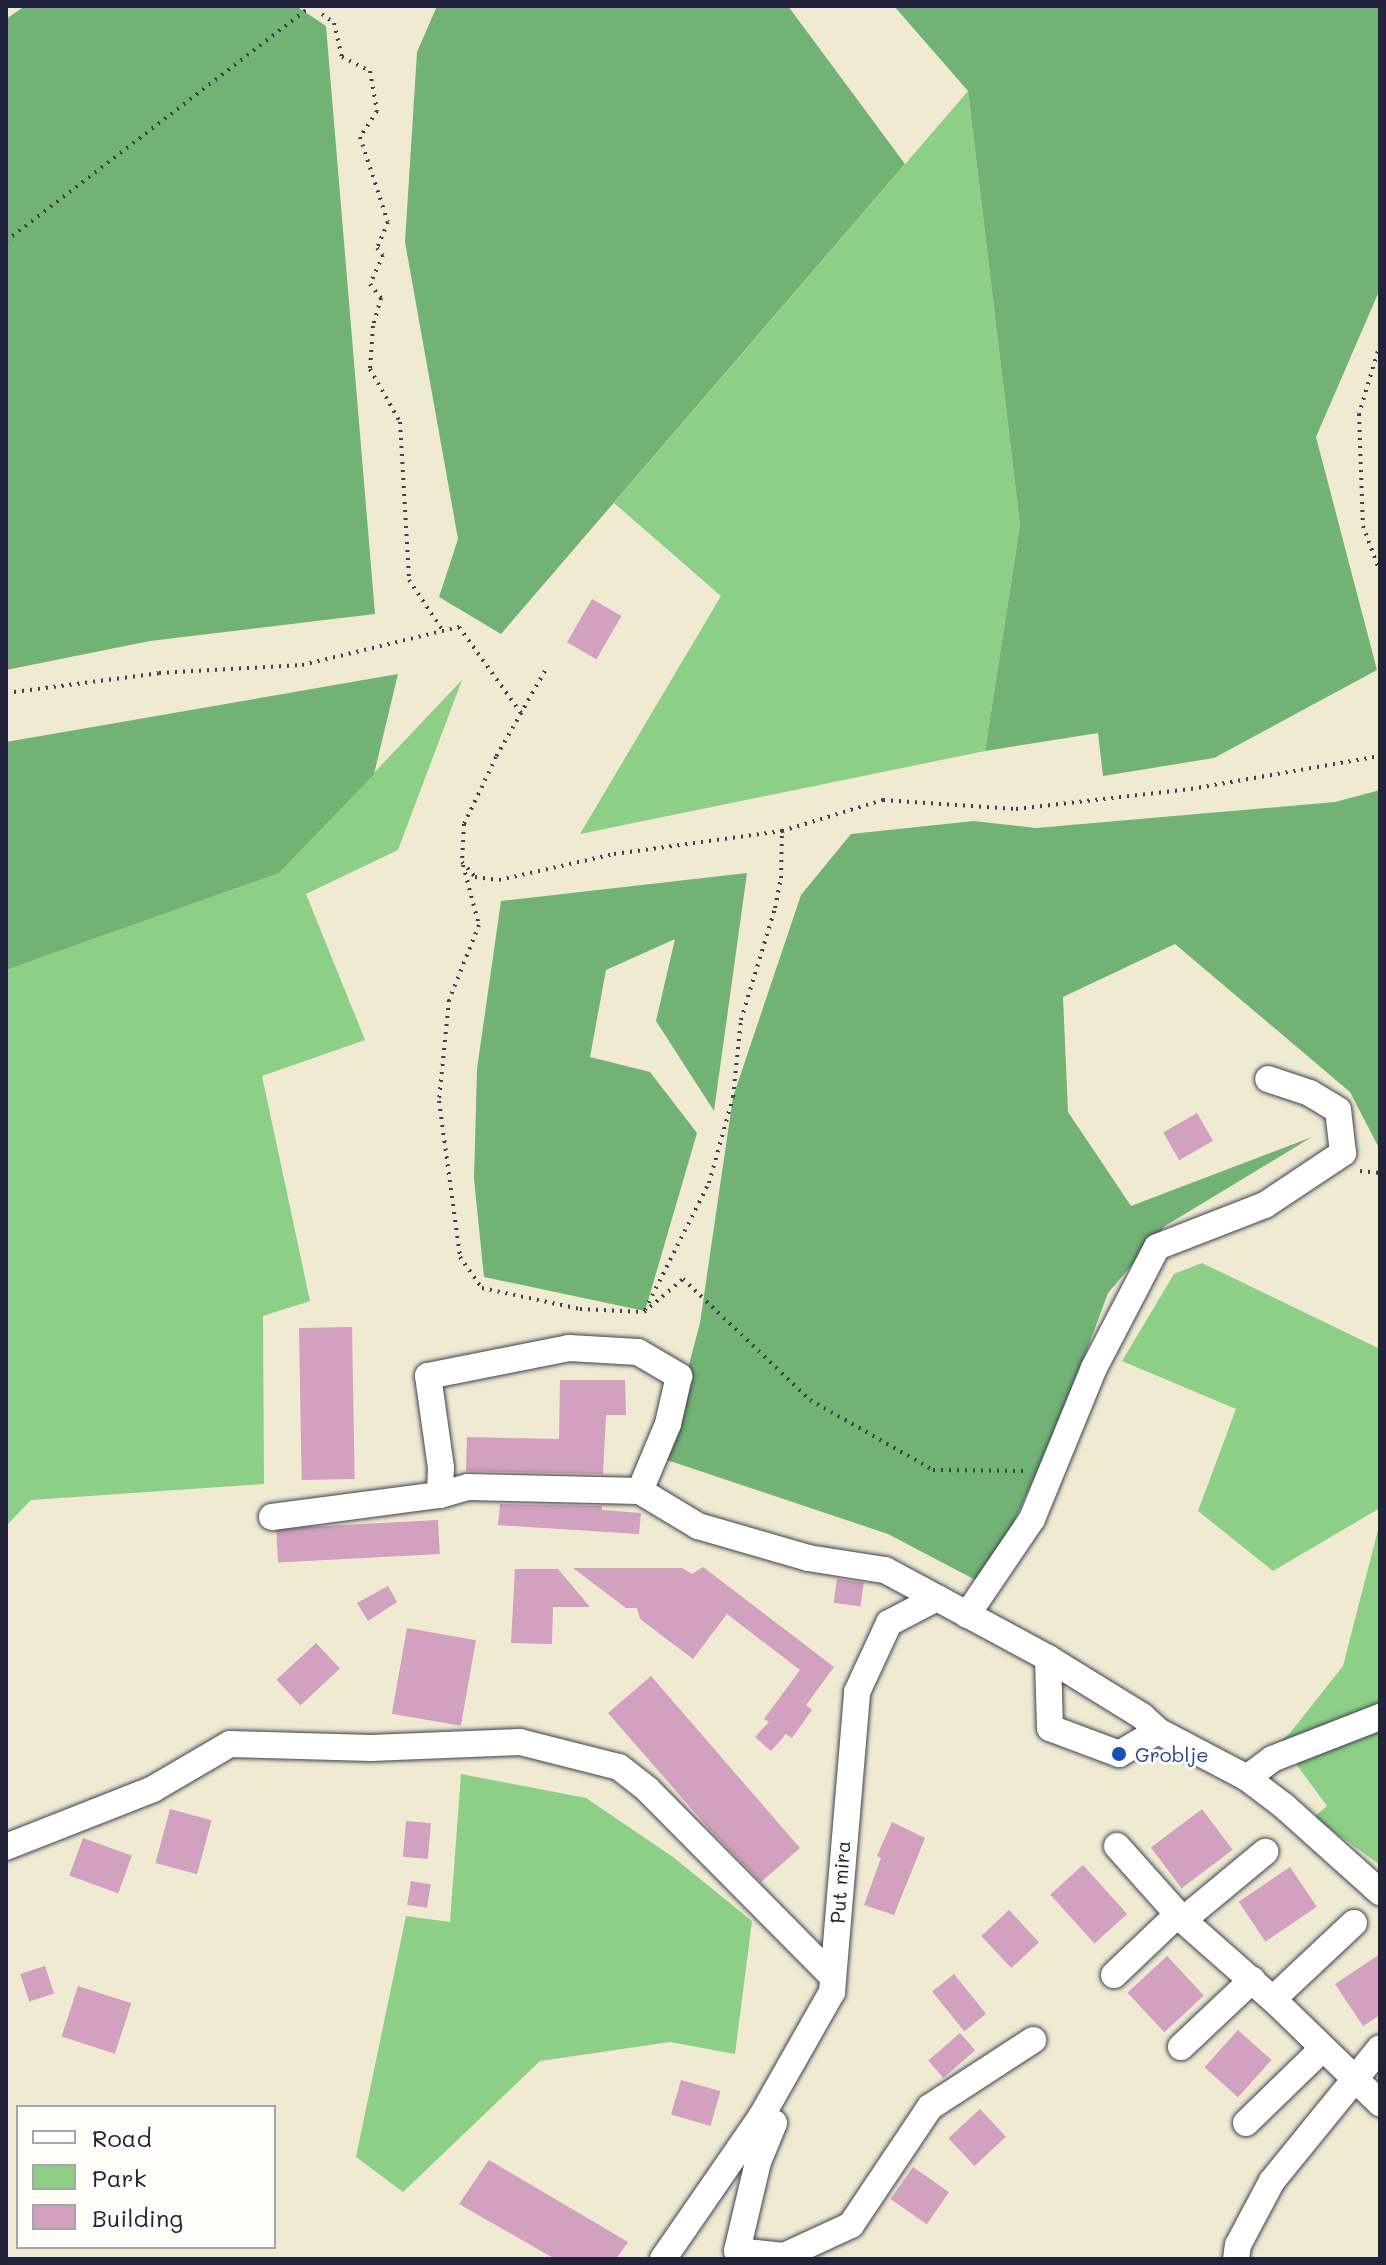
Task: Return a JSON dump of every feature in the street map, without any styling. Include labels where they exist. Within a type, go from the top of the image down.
[{"type":"street","points":[[967,1615],[1032,1519],[1094,1368],[1157,1247],[1265,1205],[1343,1153],[1338,1110],[1310,1093],[1268,1079]]},
{"type":"street","points":[[440,1495],[441,1468],[428,1376],[569,1348],[638,1352],[679,1376],[668,1424],[640,1491]]},
{"type":"street","points":[[272,1517],[440,1495],[468,1487],[640,1491],[698,1526],[808,1558],[885,1570],[1039,1654],[1142,1716],[1158,1731],[1247,1778],[1284,1806],[1380,1892]]},
{"type":"street","name":"Put mira","points":[[663,2259],[761,2117],[832,1992],[857,1692],[889,1623],[937,1598]]},
{"type":"street","points":[[1039,1654],[1050,1728],[1119,1754],[1158,1731]]},
{"type":"street","points":[[1247,1778],[1272,1759],[1380,1717]]},
{"type":"street","points":[[6,1847],[153,1789],[230,1744],[371,1748],[520,1742],[619,1767],[648,1790],[833,1977]]},
{"type":"street","points":[[1117,1846],[1181,1917],[1273,1999],[1380,2103]]},
{"type":"street","points":[[1114,1975],[1181,1917],[1265,1852]]},
{"type":"street","points":[[1273,1999],[1354,1923]]},
{"type":"street","points":[[1181,2047],[1252,1980]]},
{"type":"street","points":[[761,2117],[774,2123],[758,2162],[737,2251],[784,2256],[851,2225],[930,2107],[1033,2040]]},
{"type":"street","points":[[1236,2259],[1238,2245],[1272,2181],[1380,2048]]},
{"type":"street","points":[[1246,2123],[1322,2049]]},
{"type":"path","points":[[6,241],[311,6]]},
{"type":"path","points":[[320,6],[322,14],[334,23],[342,57],[370,71],[377,111],[360,137],[388,222],[377,248],[383,255],[370,284],[381,298],[373,326],[370,369],[400,422],[409,580],[443,631]]},
{"type":"path","points":[[1380,344],[1359,414],[1363,526],[1380,572]]},
{"type":"path","points":[[6,693],[159,673],[302,665],[459,627],[522,714]]},
{"type":"path","points":[[545,671],[496,757],[464,824],[462,862],[479,925],[449,1000],[439,1101],[460,1257],[482,1288],[580,1309],[644,1312],[683,1279],[810,1400],[933,1470],[1053,1472]]},
{"type":"path","points":[[462,862],[475,877],[499,880],[614,854],[782,831],[883,800],[1016,809],[1191,789],[1380,756]]},
{"type":"path","points":[[644,1312],[709,1183],[733,1097],[741,1020],[775,908],[781,878],[782,831]]},
{"type":"green space","points":[[25,6],[296,6],[326,26],[375,614],[150,641],[6,670],[6,19]]},
{"type":"green space","points":[[437,6],[788,6],[905,164],[501,634],[439,597],[458,539],[405,242],[417,52]]},
{"type":"green space","points":[[894,6],[1380,6],[1380,289],[1316,437],[1377,670],[1214,758],[1103,776],[1098,733],[985,751],[1020,525],[968,91]]},
{"type":"green space","points":[[968,91],[1020,525],[985,751],[580,834],[721,596],[614,503]]},
{"type":"green space","points":[[398,674],[374,774],[279,873],[6,970],[6,742]]},
{"type":"green space","points":[[462,680],[398,850],[306,894],[365,1040],[262,1076],[310,1301],[263,1316],[264,1484],[31,1500],[6,1526],[6,970],[279,873]]},
{"type":"green space","points":[[1380,790],[1380,1150],[1350,1092],[1175,944],[1063,997],[1068,1112],[1131,1206],[1312,1137],[1165,1226],[1108,1293],[1062,1417],[985,1585],[888,1534],[664,1459],[700,1323],[733,1097],[801,895],[851,834],[974,821],[1036,828],[1335,802]]},
{"type":"green space","points":[[747,873],[714,1111],[656,1021],[675,939],[606,970],[590,1057],[650,1072],[697,1133],[645,1311],[484,1277],[474,1179],[477,1069],[501,901]]},
{"type":"green space","points":[[1202,1263],[1380,1349],[1380,1508],[1273,1571],[1198,1511],[1236,1409],[1122,1361],[1174,1274]]},
{"type":"green space","points":[[1380,1522],[1380,1865],[1314,1817],[1327,1806],[1280,1742],[1343,1666]]},
{"type":"green space","points":[[461,1774],[586,1798],[673,1857],[752,1921],[735,2054],[670,2042],[540,2061],[403,2192],[356,2157],[406,1916],[450,1922]]},
{"type":"building","points":[[592,599],[621,616],[596,659],[567,642]]},
{"type":"building","points":[[1197,1113],[1213,1141],[1179,1160],[1163,1132]]},
{"type":"building","points":[[352,1327],[355,1479],[302,1480],[299,1328]]},
{"type":"building","points":[[560,1380],[625,1380],[626,1415],[606,1415],[603,1474],[466,1471],[467,1437],[559,1439]]},
{"type":"building","points":[[500,1504],[602,1506],[602,1510],[641,1513],[639,1534],[498,1525]]},
{"type":"building","points":[[438,1520],[440,1554],[278,1562],[276,1528]]},
{"type":"building","points":[[703,1567],[834,1667],[806,1705],[812,1710],[792,1738],[786,1734],[771,1751],[755,1737],[769,1722],[764,1719],[800,1670],[727,1614],[693,1659],[640,1619],[637,1608],[626,1608],[573,1568],[682,1568],[692,1574]]},
{"type":"building","points":[[515,1569],[558,1569],[590,1607],[553,1607],[552,1644],[511,1643]]},
{"type":"building","points":[[837,1579],[864,1583],[860,1607],[834,1603]]},
{"type":"building","points":[[388,1586],[397,1602],[368,1621],[357,1603]]},
{"type":"building","points":[[407,1628],[476,1640],[461,1726],[392,1714]]},
{"type":"building","points":[[316,1643],[340,1669],[300,1705],[277,1680]]},
{"type":"building","points":[[651,1676],[800,1848],[761,1882],[710,1830],[608,1713]]},
{"type":"building","points":[[170,1809],[212,1820],[197,1874],[156,1863]]},
{"type":"building","points":[[1202,1809],[1233,1850],[1182,1888],[1151,1848]]},
{"type":"building","points":[[406,1821],[431,1823],[428,1859],[403,1857]]},
{"type":"building","points":[[892,1822],[925,1838],[894,1915],[864,1905],[881,1858],[877,1856]]},
{"type":"building","points":[[83,1838],[132,1856],[118,1893],[69,1876]]},
{"type":"building","points":[[1083,1865],[1127,1914],[1094,1943],[1050,1894]]},
{"type":"building","points":[[1290,1867],[1317,1907],[1265,1941],[1239,1902]]},
{"type":"building","points":[[411,1881],[431,1884],[427,1908],[407,1905]]},
{"type":"building","points":[[1009,1910],[1039,1942],[1011,1968],[981,1936]]},
{"type":"building","points":[[1380,1954],[1380,2015],[1363,2026],[1335,1984]]},
{"type":"building","points":[[1167,1956],[1204,1995],[1164,2032],[1128,1993]]},
{"type":"building","points":[[45,1966],[54,1994],[29,2002],[20,1974]]},
{"type":"building","points":[[954,1974],[986,2014],[964,2031],[932,1992]]},
{"type":"building","points":[[78,1986],[131,2003],[115,2054],[62,2036]]},
{"type":"building","points":[[1238,2030],[1271,2060],[1238,2097],[1205,2067]]},
{"type":"building","points":[[960,2033],[975,2050],[943,2078],[928,2061]]},
{"type":"building","points":[[681,2080],[720,2091],[710,2126],[671,2115]]},
{"type":"building","points":[[980,2109],[1006,2137],[974,2166],[949,2138]]},
{"type":"building","points":[[489,2160],[628,2242],[616,2259],[555,2259],[459,2204]]},
{"type":"building","points":[[913,2167],[949,2192],[927,2224],[891,2199]]},
{"type":"place","name":"Groblje","points":[[1119,1754]]}]
